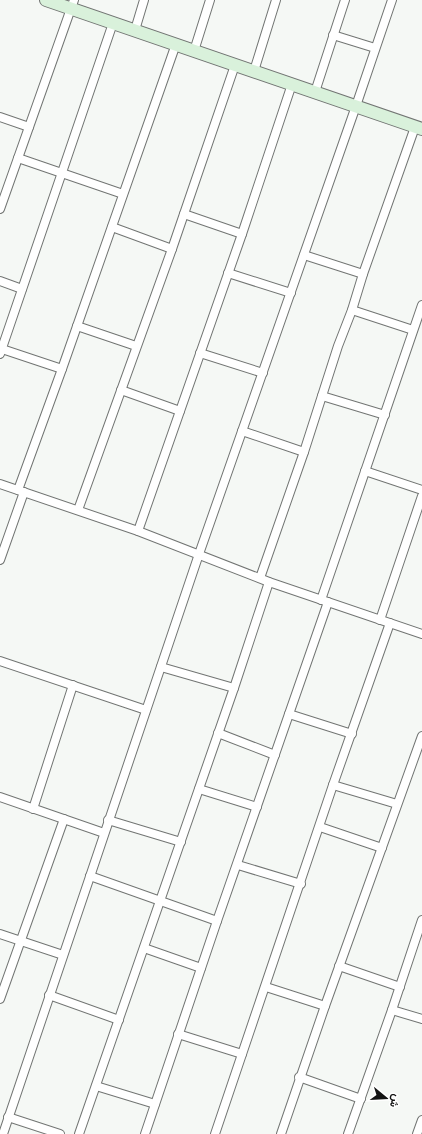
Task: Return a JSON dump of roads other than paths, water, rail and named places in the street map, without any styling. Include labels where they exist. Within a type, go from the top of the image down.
[{"type":"street","points":[[46,0],[73,4],[113,23],[419,128],[363,274],[304,452],[260,578]]},
{"type":"street","points":[[135,30],[144,0]]},
{"type":"street","points":[[194,50],[210,0]]},
{"type":"street","points":[[254,71],[276,0]]},
{"type":"street","points":[[315,92],[345,0]]},
{"type":"street","points":[[2,1133],[160,667],[392,0]]},
{"type":"street","points":[[0,209],[73,4]]},
{"type":"street","points":[[62,369],[1,351],[2,339],[22,289],[113,23]]},
{"type":"street","points":[[333,35],[375,48]]},
{"type":"street","points":[[0,560],[21,491],[62,369],[176,44]]},
{"type":"street","points":[[78,510],[172,249],[235,65]]},
{"type":"street","points":[[138,531],[242,234],[292,84]]},
{"type":"street","points":[[0,117],[29,127]]},
{"type":"street","points":[[18,158],[123,194]]},
{"type":"street","points":[[184,214],[242,234]]},
{"type":"street","points":[[112,227],[172,249]]},
{"type":"street","points":[[304,255],[363,274]]},
{"type":"street","points":[[228,273],[291,293]]},
{"type":"street","points":[[0,281],[22,289]]},
{"type":"street","points":[[145,1134],[217,921],[258,807],[289,714],[365,471],[422,305]]},
{"type":"street","points":[[352,310],[413,330]]},
{"type":"street","points":[[77,326],[136,346]]},
{"type":"street","points":[[200,353],[263,372]]},
{"type":"street","points":[[121,390],[180,411]]},
{"type":"street","points":[[322,396],[385,415]]},
{"type":"street","points":[[242,431],[304,452]]},
{"type":"street","points":[[365,471],[422,490]]},
{"type":"street","points":[[0,484],[138,531],[269,582],[422,634]]},
{"type":"street","points":[[380,620],[422,496]]},
{"type":"street","points":[[79,1134],[161,902],[269,582]]},
{"type":"street","points":[[215,1134],[390,623]]},
{"type":"street","points":[[0,661],[146,710]]},
{"type":"street","points":[[160,667],[234,688]]},
{"type":"street","points":[[33,809],[73,685]]},
{"type":"street","points":[[289,714],[352,734]]},
{"type":"street","points":[[218,733],[275,755]]},
{"type":"street","points":[[281,1134],[339,966],[422,736]]},
{"type":"street","points":[[413,763],[422,766]]},
{"type":"street","points":[[334,785],[397,804]]},
{"type":"street","points":[[199,789],[258,807]]},
{"type":"street","points":[[0,798],[104,833]]},
{"type":"street","points":[[0,999],[64,819]]},
{"type":"street","points":[[108,820],[181,842]]},
{"type":"street","points":[[320,827],[382,848]]},
{"type":"street","points":[[238,864],[301,884]]},
{"type":"street","points":[[90,876],[217,921]]},
{"type":"street","points":[[348,1134],[422,920]]},
{"type":"street","points":[[0,934],[63,955]]},
{"type":"street","points":[[144,948],[201,968]]},
{"type":"street","points":[[339,966],[400,987]]},
{"type":"street","points":[[266,987],[325,1006]]},
{"type":"street","points":[[49,995],[119,1020]]},
{"type":"street","points":[[392,1010],[422,1019]]},
{"type":"street","points":[[178,1034],[242,1054]]},
{"type":"street","points":[[300,1077],[360,1099]]},
{"type":"street","points":[[96,1086],[155,1104]]},
{"type":"street","points":[[8,1117],[60,1134]]},
{"type":"street","points":[[417,1134],[422,1121]]}]
